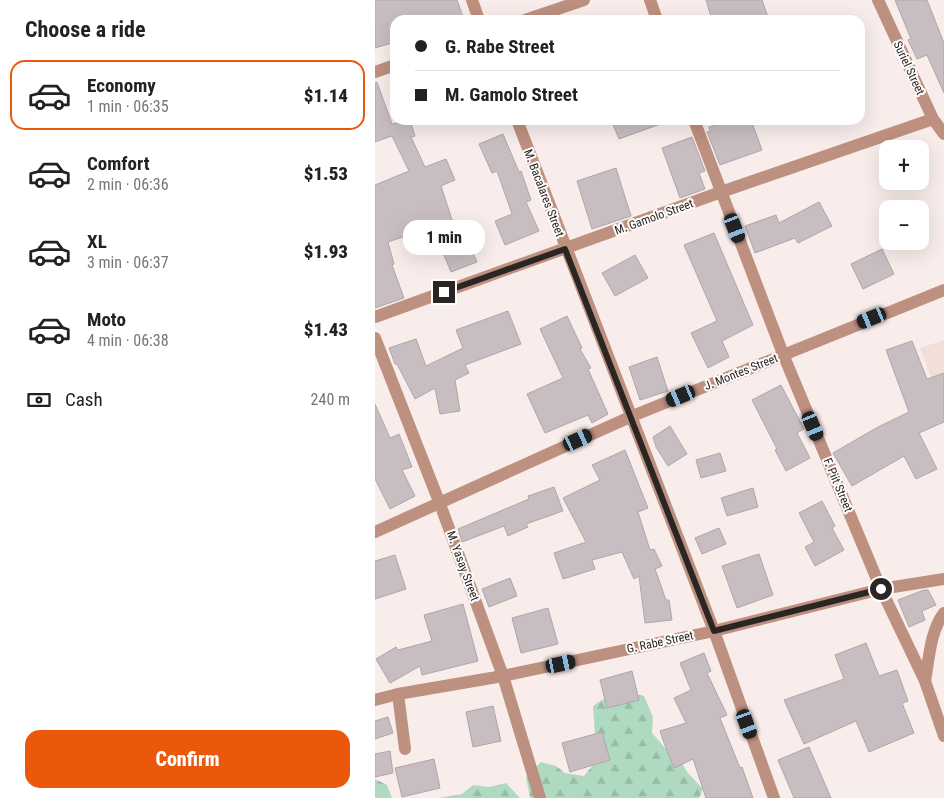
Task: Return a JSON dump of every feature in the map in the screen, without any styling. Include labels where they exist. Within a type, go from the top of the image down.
[{"type":"street","points":[[472,0],[477,15]]},
{"type":"street","points":[[540,15],[584,0]]},
{"type":"street","points":[[650,0],[655,15]]},
{"type":"street","name":"Suriel Street","points":[[878,0],[933,119],[944,134]]},
{"type":"street","points":[[375,72],[390,67]]},
{"type":"street","name":"M. Gamolo Street","points":[[375,317],[721,192],[933,119]]},
{"type":"street","name":"M. Bacalares Street","points":[[519,125],[565,249],[714,631],[774,798]]},
{"type":"street","name":"F. Piit Street","points":[[696,125],[783,354],[881,589],[925,681],[944,736]]},
{"type":"street","name":"J. Montes Street","points":[[375,532],[630,417],[944,290]]},
{"type":"street","name":"M. Yasay Street","points":[[375,338],[503,676],[540,798]]},
{"type":"street","name":"G. Rabe Street","points":[[375,700],[398,694],[503,676],[714,631],[881,589],[944,579]]},
{"type":"street","points":[[925,681],[932,644],[939,619],[944,613]]},
{"type":"street","points":[[398,694],[405,749]]},
{"type":"shaded area","points":[[944,340],[944,412],[920,348]]},
{"type":"green space","points":[[613,693],[644,696],[653,717],[652,733],[666,749],[676,752],[687,772],[703,789],[699,798],[530,798],[526,777],[541,762],[556,766],[565,773],[584,776],[593,765],[596,750],[593,706]]},
{"type":"green space","points":[[375,779],[387,785],[392,798],[375,798]]},
{"type":"green space","points":[[506,783],[520,798],[439,798],[462,794],[473,785],[489,787]]},
{"type":"building","points":[[375,0],[457,0],[462,15],[390,15],[390,44],[375,48]]},
{"type":"building","points":[[706,0],[762,0],[767,15],[710,15]]},
{"type":"building","points":[[895,0],[927,0],[944,43],[944,93],[927,55],[917,59],[908,40],[911,39]]},
{"type":"building","points":[[377,82],[390,118],[390,125],[412,125],[415,136],[411,137],[425,167],[446,159],[455,180],[441,186],[456,232],[463,229],[477,262],[451,272],[432,227],[388,242],[394,264],[392,265],[404,298],[375,308],[375,185],[409,171],[392,136],[375,142],[375,83]]},
{"type":"building","points":[[613,125],[658,125],[619,139]]},
{"type":"building","points":[[715,125],[753,125],[762,150],[720,165],[707,132],[710,131],[709,127]]},
{"type":"building","points":[[503,134],[519,172],[521,171],[531,200],[526,202],[539,231],[505,245],[495,221],[512,214],[497,171],[492,173],[479,144]]},
{"type":"building","points":[[692,137],[705,171],[699,173],[705,189],[680,198],[662,148]]},
{"type":"building","points":[[616,168],[631,216],[592,229],[577,181]]},
{"type":"building","points":[[819,202],[832,226],[798,243],[795,238],[755,253],[745,226],[776,215],[779,223]]},
{"type":"building","points":[[714,233],[753,325],[722,341],[729,357],[708,368],[691,333],[717,321],[684,245]]},
{"type":"building","points":[[882,250],[894,274],[863,289],[851,264]]},
{"type":"building","points":[[635,255],[648,278],[615,296],[602,273]]},
{"type":"building","points":[[508,311],[521,344],[465,365],[469,373],[455,380],[460,411],[440,414],[435,388],[415,399],[397,364],[395,364],[389,348],[416,339],[426,366],[463,348],[456,330]]},
{"type":"building","points":[[567,316],[582,348],[580,349],[591,368],[588,369],[608,414],[592,423],[588,415],[545,433],[527,394],[563,378],[540,329]]},
{"type":"building","points":[[912,341],[927,379],[944,373],[944,422],[919,433],[937,469],[916,479],[904,456],[852,486],[833,453],[878,427],[909,412],[886,350]]},
{"type":"building","points":[[657,357],[668,391],[640,400],[629,367]]},
{"type":"building","points":[[781,385],[804,429],[797,433],[810,458],[786,471],[752,400]]},
{"type":"building","points":[[375,404],[390,438],[399,434],[412,467],[402,470],[415,496],[390,509],[375,479]]},
{"type":"building","points":[[670,426],[687,454],[668,466],[656,447],[653,437]]},
{"type":"building","points":[[625,450],[648,508],[638,512],[650,550],[654,549],[662,566],[655,569],[666,600],[669,600],[672,620],[645,623],[639,576],[634,579],[622,552],[592,560],[595,569],[563,579],[554,553],[586,542],[563,498],[600,480],[592,465]]},
{"type":"building","points":[[720,453],[726,471],[701,478],[696,460]]},
{"type":"building","points":[[554,487],[563,511],[526,524],[528,527],[508,536],[504,526],[462,542],[458,529],[529,499],[528,496]]},
{"type":"building","points":[[753,488],[758,507],[727,516],[721,498]]},
{"type":"building","points":[[822,501],[835,526],[832,528],[844,550],[815,566],[805,547],[814,542],[799,513]]},
{"type":"building","points":[[719,528],[726,544],[702,554],[695,538]]},
{"type":"building","points":[[759,554],[773,595],[737,608],[722,566]]},
{"type":"building","points":[[395,555],[406,589],[375,599],[375,561]]},
{"type":"building","points":[[510,578],[517,596],[489,607],[482,589]]},
{"type":"building","points":[[928,590],[936,605],[922,611],[925,620],[909,627],[898,600]]},
{"type":"building","points":[[463,604],[478,661],[422,675],[420,666],[390,683],[376,659],[396,647],[398,650],[432,641],[424,615]]},
{"type":"building","points":[[548,608],[558,644],[521,653],[512,618]]},
{"type":"building","points":[[866,643],[879,676],[897,670],[908,701],[902,703],[914,733],[869,752],[856,721],[804,744],[784,700],[844,679],[835,655]]},
{"type":"building","points":[[704,653],[711,671],[707,673],[727,715],[720,718],[740,768],[742,767],[753,798],[706,798],[693,759],[674,768],[664,743],[660,731],[686,723],[674,698],[691,690],[680,663]]},
{"type":"building","points":[[632,671],[639,700],[607,708],[600,680]]},
{"type":"building","points":[[493,706],[501,741],[473,747],[466,712]]},
{"type":"building","points":[[388,717],[393,733],[375,739],[375,721]]},
{"type":"building","points":[[602,732],[610,760],[570,772],[562,743]]},
{"type":"building","points":[[809,747],[831,798],[794,798],[778,760]]},
{"type":"building","points":[[390,751],[393,773],[375,777],[375,754]]},
{"type":"building","points":[[434,759],[440,788],[402,797],[395,768]]},
{"type":"route","points":[[444,292],[565,249],[714,631],[881,589]]}]
